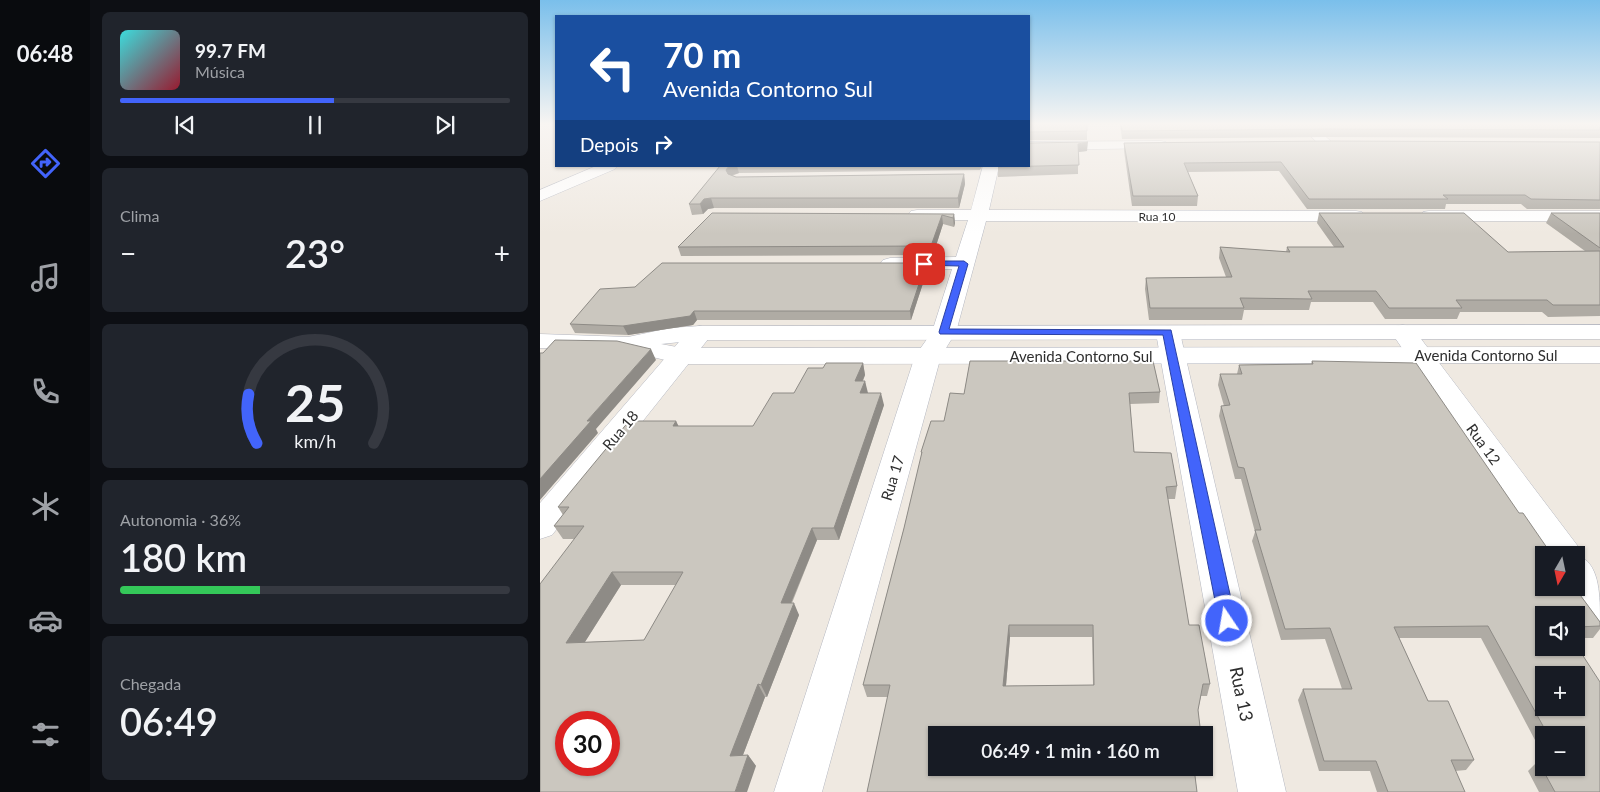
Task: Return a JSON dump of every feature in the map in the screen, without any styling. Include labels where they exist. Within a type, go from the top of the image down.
[{"type":"street","points":[[540,196],[608,167]]},
{"type":"street","name":"Rua 17","points":[[798,792],[936,344],[979,215],[982,174]]},
{"type":"street","name":"Rua 10","points":[[901,215],[1373,216]]},
{"type":"street","points":[[1413,216],[1600,216]]},
{"type":"street","points":[[874,264],[964,264]]},
{"type":"street","name":"Avenida Contorno Sul","points":[[1411,344],[1600,332]]},
{"type":"street","name":"Avenida Contorno Sul","points":[[540,341],[623,343],[670,335],[700,333],[936,344],[1411,344],[1600,355]]},
{"type":"street","name":"Rua 18","points":[[540,526],[700,333]]},
{"type":"street","name":"Avenida Contorno Sul","points":[[623,343],[682,356],[936,344]]},
{"type":"street","name":"Rua 13","points":[[1170,344],[1262,792]]},
{"type":"street","name":"Rua 12","points":[[1411,344],[1557,546]]},
{"type":"street","points":[[1585,583],[1600,604]]},
{"type":"building","points":[[1030,161],[1079,161],[1079,165],[1030,166]]},
{"type":"building","points":[[1127,161],[1600,161],[1600,200],[1531,199],[1525,195],[1443,195],[1448,199],[1309,199],[1281,162],[1184,163],[1198,196],[1133,196]]},
{"type":"building","points":[[719,167],[728,167],[726,170],[728,174],[736,177],[964,174],[958,198],[711,198],[704,199],[700,204],[689,204]]},
{"type":"building","points":[[712,213],[954,214],[953,218],[942,215],[931,246],[678,247]]},
{"type":"building","points":[[1319,213],[1464,213],[1508,252],[1600,251],[1600,305],[1553,305],[1547,300],[1456,300],[1462,308],[1389,308],[1376,291],[1308,291],[1312,299],[1240,298],[1244,308],[1150,308],[1146,278],[1232,277],[1220,247],[1290,252],[1287,247],[1344,247]]},
{"type":"building","points":[[1551,213],[1600,213],[1600,248]]},
{"type":"building","points":[[662,263],[926,263],[910,311],[694,311],[690,316],[623,326],[570,324],[600,289],[635,287]]},
{"type":"building","points":[[555,340],[617,341],[651,349],[587,421],[591,421],[540,479],[540,353],[543,353]]},
{"type":"building","points":[[970,361],[1153,361],[1160,392],[1129,393],[1134,452],[1171,453],[1177,486],[1166,487],[1189,625],[1199,625],[1210,684],[1203,684],[1198,710],[1200,726],[928,726],[928,776],[1195,776],[1197,792],[867,792],[890,685],[863,685],[904,528],[921,452],[931,421],[944,421],[950,393],[964,394]],"holes":[[[1009,625],[1093,625],[1094,685],[1003,686]]]},
{"type":"building","points":[[1312,361],[1416,363],[1519,513],[1523,513],[1546,546],[1535,546],[1535,596],[1581,596],[1600,622],[1600,626],[1585,627],[1585,606],[1535,606],[1535,656],[1583,656],[1600,682],[1600,792],[1555,792],[1546,776],[1585,776],[1585,726],[1543,726],[1538,716],[1585,716],[1585,666],[1535,666],[1535,711],[1488,626],[1394,627],[1428,701],[1448,701],[1474,760],[1451,760],[1465,792],[1388,792],[1376,761],[1324,761],[1303,689],[1352,689],[1330,628],[1285,629],[1255,530],[1261,530],[1244,468],[1238,467],[1221,406],[1230,405],[1220,374],[1242,374],[1239,365],[1313,364]]},
{"type":"building","points":[[826,363],[863,363],[855,381],[865,381],[860,393],[881,393],[834,528],[812,528],[781,603],[794,603],[761,685],[758,684],[730,756],[748,755],[735,792],[540,792],[540,584],[584,526],[554,526],[569,507],[558,507],[629,421],[676,421],[673,426],[753,426],[773,393],[794,393],[808,368],[823,368]],"holes":[[[612,572],[683,572],[644,640],[566,643]]]},
{"type":"route","points":[[924,264],[964,264],[944,332],[1168,332],[1227,621]]}]
